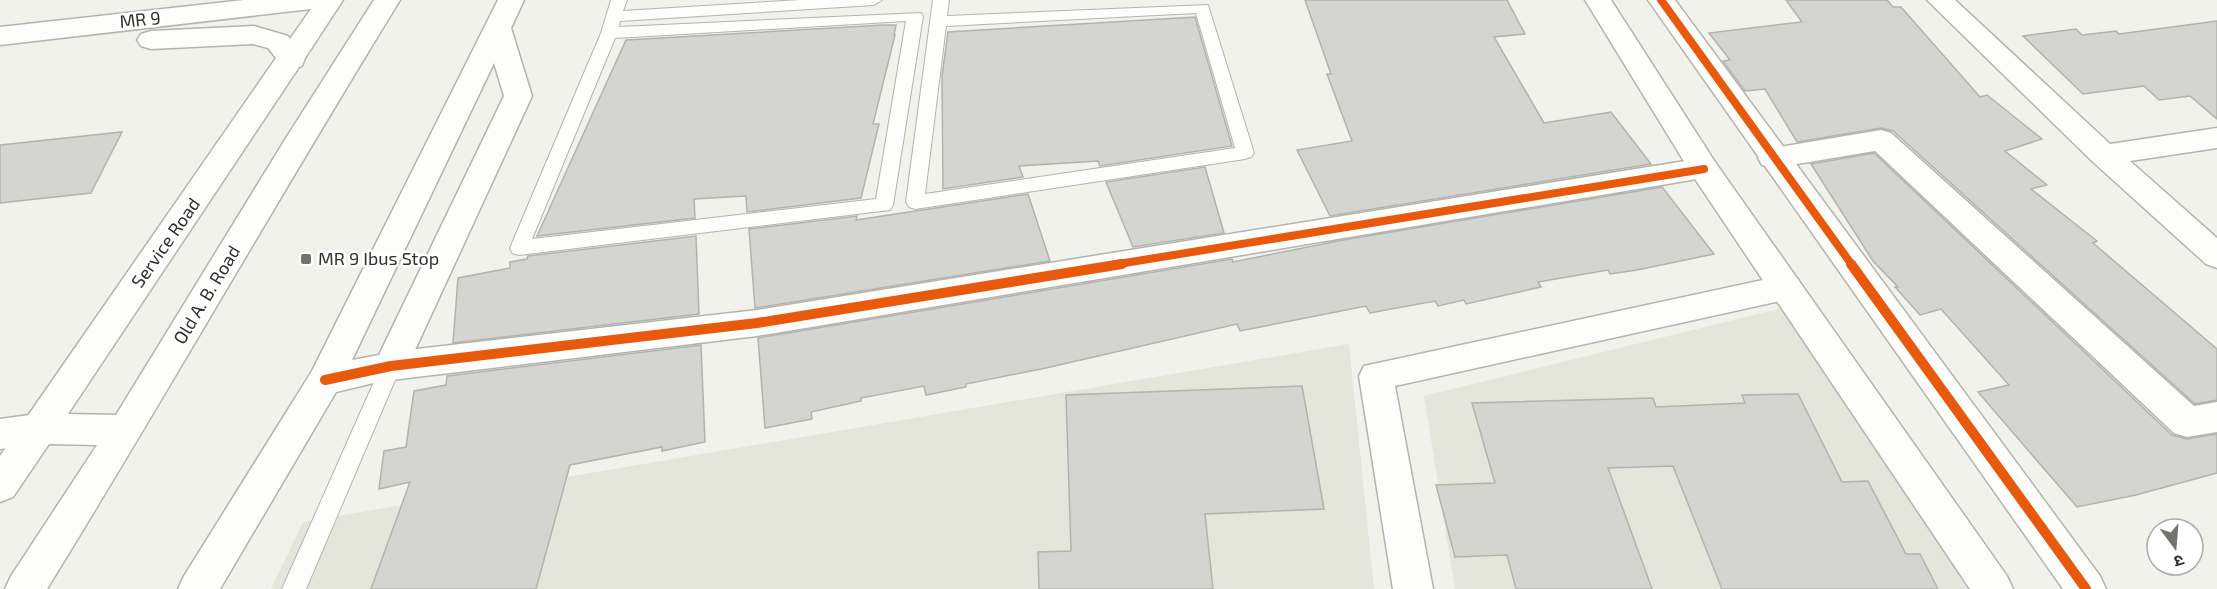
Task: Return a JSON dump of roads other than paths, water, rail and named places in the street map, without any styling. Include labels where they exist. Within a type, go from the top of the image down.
[{"type":"street","name":"MR 9","points":[[0,36],[316,0]]},
{"type":"street","name":"Service Road","points":[[0,486],[292,60],[330,0]]},
{"type":"street","name":"Old A. B. Road","points":[[25,589],[126,430],[302,135],[387,0]]},
{"type":"street","points":[[1598,0],[1704,169],[1993,589]]},
{"type":"street","points":[[1661,0],[2086,589]]},
{"type":"street","points":[[1940,0],[2104,155],[2217,256]]},
{"type":"street","points":[[391,366],[518,96],[504,14]]},
{"type":"street","points":[[198,589],[325,380],[504,14]]},
{"type":"street","points":[[39,32],[89,44],[254,35],[278,42],[292,60]]},
{"type":"street","points":[[2104,155],[2217,138]]},
{"type":"street","points":[[1773,158],[1881,140],[2187,422],[2217,417]]},
{"type":"street","points":[[325,380],[391,366],[757,322],[1704,169]]},
{"type":"street","points":[[1413,589],[1376,376],[1786,288]]},
{"type":"street","points":[[0,434],[38,429],[126,430]]},
{"type":"lane","points":[[614,17],[874,0]]},
{"type":"lane","points":[[939,21],[1201,4],[1245,153],[915,202],[941,0]]},
{"type":"lane","points":[[915,16],[884,206],[519,248],[614,17],[915,16]]},
{"type":"lane","points":[[294,589],[391,366]]},
{"type":"place","name":"MR 9 Ibus Stop","points":[[306,259]]}]
